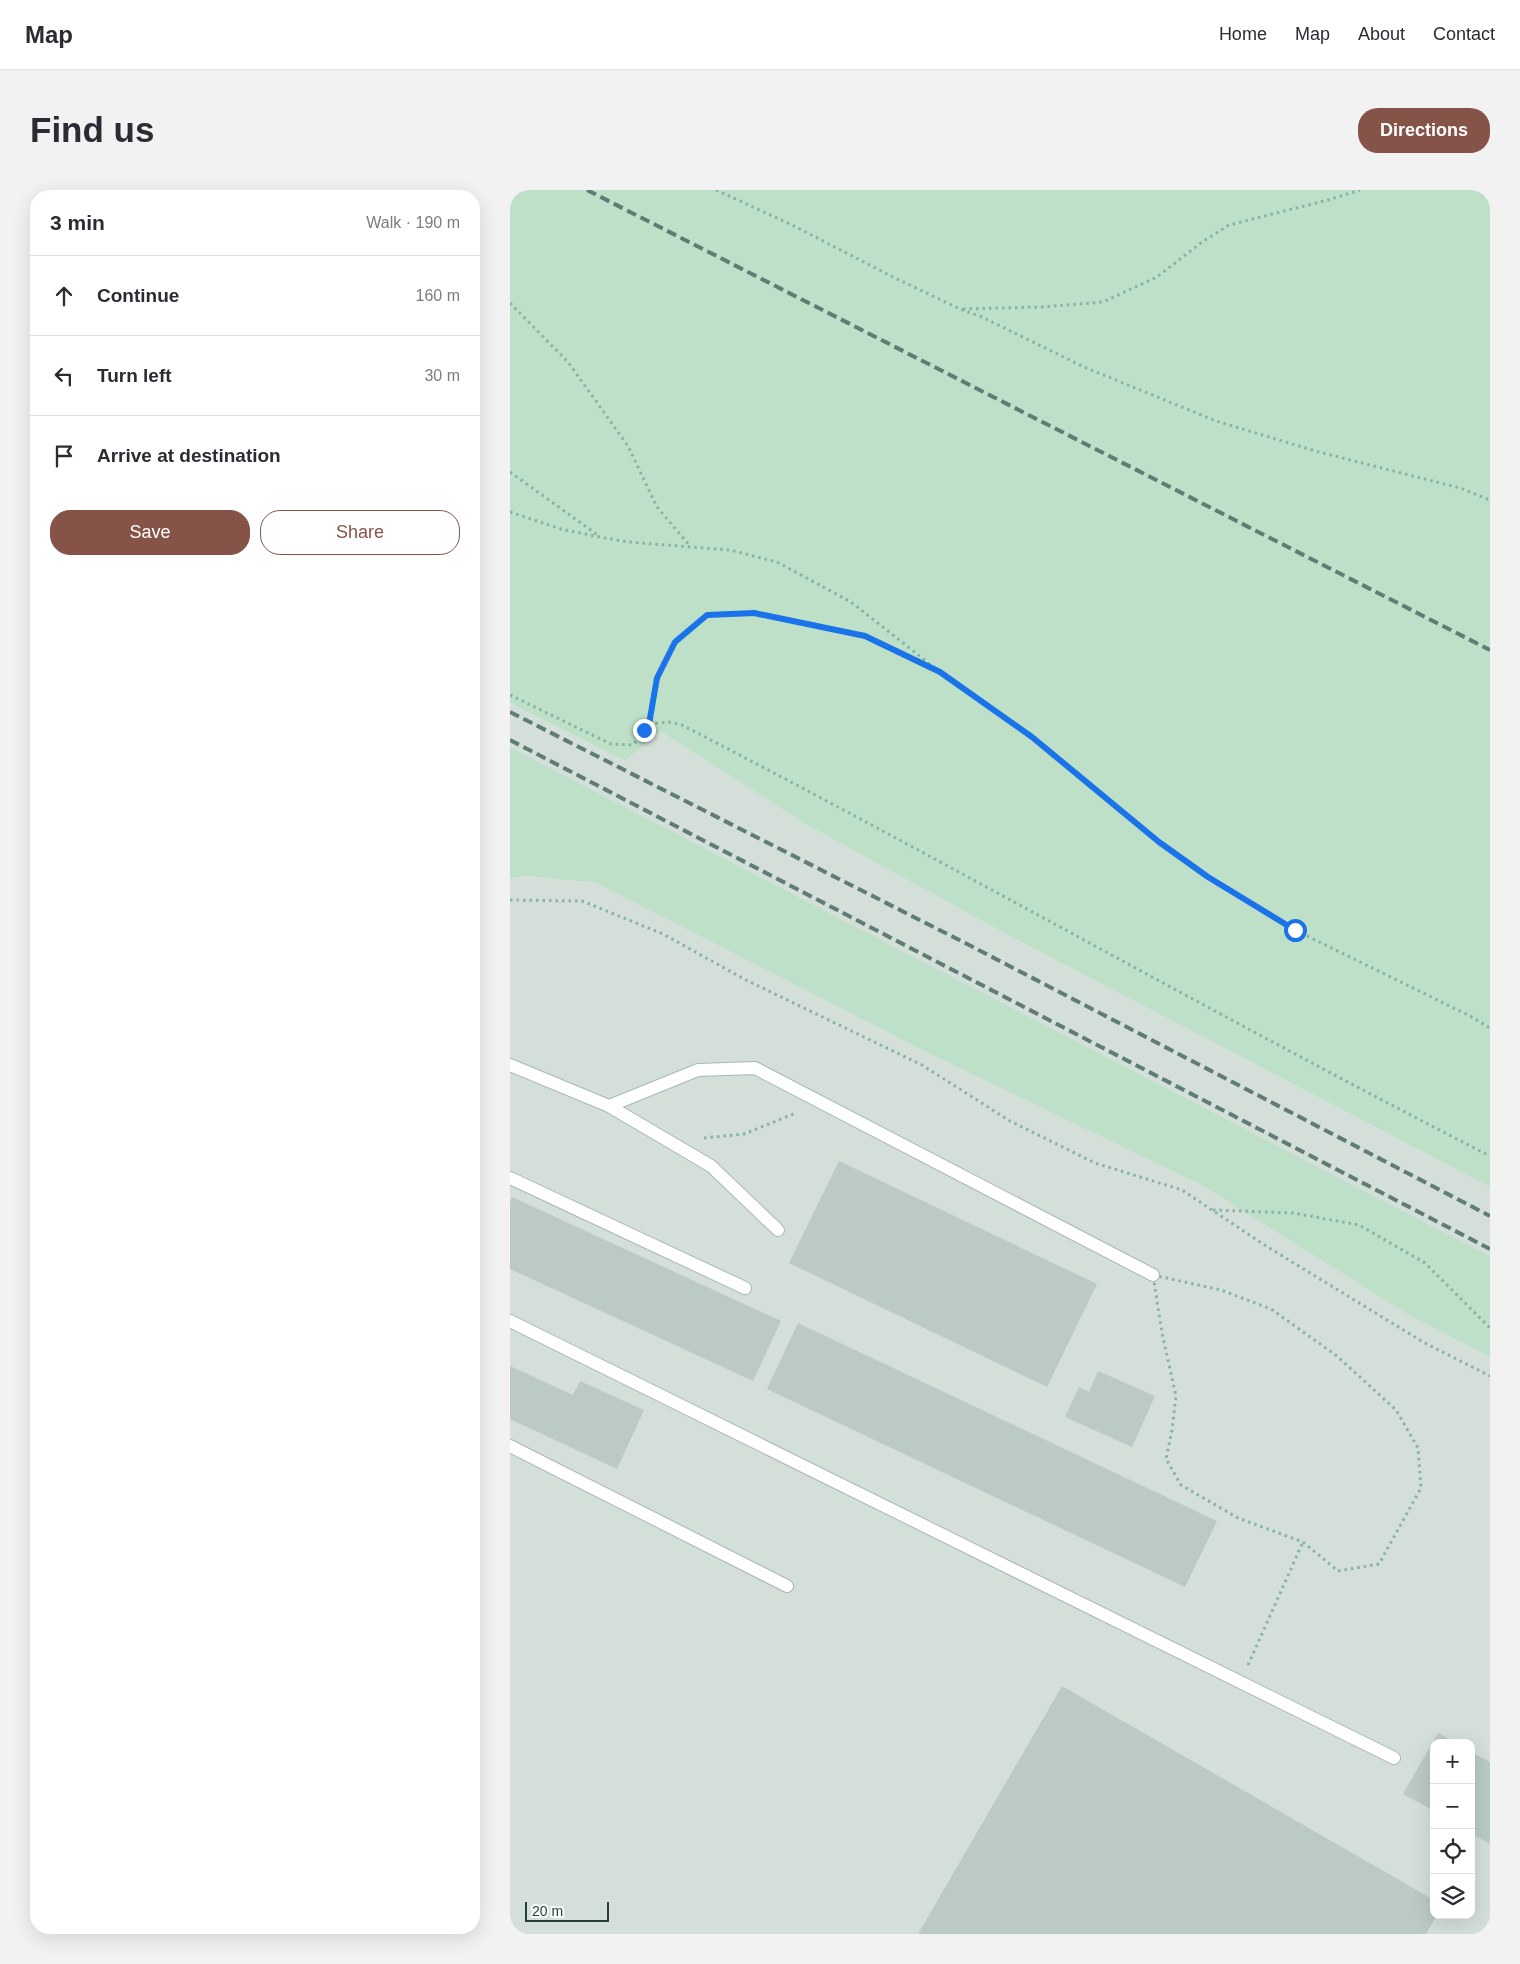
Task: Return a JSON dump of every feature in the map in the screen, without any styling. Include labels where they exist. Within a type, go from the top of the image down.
[{"type":"lane","points":[[510,1065],[609,1106],[711,1166],[778,1230]]},
{"type":"lane","points":[[609,1106],[698,1070],[755,1068],[1153,1275]]},
{"type":"lane","points":[[510,1178],[745,1288]]},
{"type":"lane","points":[[510,1321],[1394,1758]]},
{"type":"lane","points":[[510,1446],[787,1586]]},
{"type":"path","points":[[716,190],[792,225],[893,277],[960,309],[982,317],[1084,367],[1216,421],[1319,452],[1460,488],[1490,500]]},
{"type":"path","points":[[960,309],[1042,307],[1103,302],[1157,277],[1202,242],[1229,225],[1360,190]]},
{"type":"path","points":[[510,303],[568,362],[628,446],[657,507],[690,547]]},
{"type":"path","points":[[510,472],[600,537]]},
{"type":"path","points":[[510,512],[561,529],[600,537],[628,542],[730,550],[777,562],[851,602],[940,672],[1032,737],[1159,842],[1208,877],[1295,930],[1470,1016],[1490,1028]]},
{"type":"path","points":[[510,695],[611,744],[633,745],[649,724],[657,678],[675,642],[707,615],[754,613],[865,636],[940,672]]},
{"type":"path","points":[[649,724],[669,722],[682,725],[915,847],[1184,996],[1490,1156]]},
{"type":"path","points":[[510,900],[582,901],[663,934],[746,980],[922,1065],[1010,1121],[1095,1163],[1182,1190],[1266,1246],[1423,1342],[1490,1376]]},
{"type":"path","points":[[669,1141],[744,1134],[821,1102]]},
{"type":"path","points":[[1213,1210],[1293,1213],[1359,1225],[1425,1263],[1490,1328]]},
{"type":"path","points":[[1153,1275],[1221,1290],[1271,1309],[1337,1356],[1396,1410],[1418,1448],[1421,1488],[1378,1564],[1338,1571],[1303,1542],[1238,1518],[1181,1485],[1166,1459],[1176,1396],[1162,1333],[1153,1275]]},
{"type":"path","points":[[1240,1682],[1303,1542]]},
{"type":"shaded area","points":[[510,703],[625,761],[660,731],[807,825],[1006,934],[1490,1187],[1490,1256],[510,747]]},
{"type":"shaded area","points":[[527,876],[596,883],[926,1052],[1203,1186],[1410,1316],[1490,1357],[1490,1934],[510,1934],[510,878]]},
{"type":"green space","points":[[510,190],[1490,190],[1490,1187],[1006,934],[807,825],[660,731],[625,761],[510,703]]},
{"type":"green space","points":[[510,747],[1490,1256],[1490,1357],[1410,1316],[1203,1186],[926,1052],[596,883],[527,876],[510,878]]},
{"type":"building","points":[[839,1161],[1097,1284],[1047,1387],[789,1263]]},
{"type":"building","points":[[512,1197],[781,1321],[753,1381],[510,1269],[510,1202]]},
{"type":"building","points":[[798,1323],[1217,1521],[1185,1587],[767,1389]]},
{"type":"building","points":[[510,1366],[573,1395],[580,1381],[644,1410],[617,1469],[510,1419]]},
{"type":"building","points":[[1098,1371],[1155,1396],[1132,1447],[1065,1417],[1079,1387],[1089,1392]]},
{"type":"building","points":[[1062,1686],[1430,1898],[1430,1919],[1435,1919],[1426,1934],[918,1934]]},
{"type":"building","points":[[1438,1733],[1449,1739],[1435,1739]]},
{"type":"building","points":[[1430,1747],[1430,1809],[1403,1794]]},
{"type":"building","points":[[1475,1754],[1490,1762],[1490,1844],[1475,1835]]},
{"type":"railway","points":[[587,190],[1490,650]]},
{"type":"railway","points":[[510,712],[971,946],[1490,1216]]},
{"type":"railway","points":[[510,740],[1490,1249]]},
{"type":"route","points":[[644,730],[649,724],[657,678],[675,642],[707,615],[754,613],[865,636],[940,672],[1032,737],[1159,842],[1208,877],[1295,930]]}]
